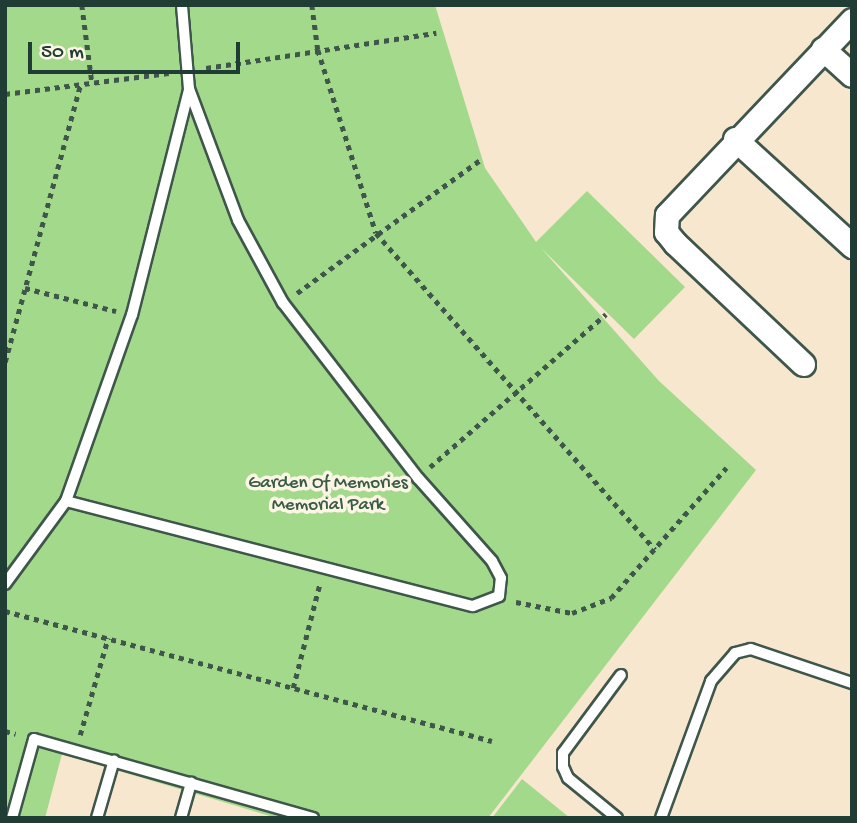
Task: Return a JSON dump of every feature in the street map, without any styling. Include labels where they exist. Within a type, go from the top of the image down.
[{"type":"street","points":[[803,364],[666,232],[674,204],[852,20]]},
{"type":"street","points":[[823,49],[852,75]]},
{"type":"street","points":[[735,139],[852,246]]},
{"type":"lane","points":[[5,584],[66,501],[132,315],[189,89],[182,5]]},
{"type":"lane","points":[[66,501],[325,565],[473,606],[499,596],[501,579],[492,561],[418,478],[283,303],[238,220],[189,89]]},
{"type":"lane","points":[[662,818],[711,681],[735,653],[751,649],[852,683]]},
{"type":"lane","points":[[617,818],[568,778],[563,767],[564,753],[621,675]]},
{"type":"lane","points":[[12,818],[34,738],[313,818]]},
{"type":"lane","points":[[97,818],[114,760]]},
{"type":"lane","points":[[181,818],[191,782]]},
{"type":"path","points":[[82,5],[92,82]]},
{"type":"path","points":[[312,5],[318,50],[376,233],[512,393],[655,550]]},
{"type":"path","points":[[5,94],[189,71],[436,33]]},
{"type":"path","points":[[5,362],[80,83]]},
{"type":"path","points":[[283,303],[480,160]]},
{"type":"path","points":[[25,288],[132,315]]},
{"type":"path","points":[[418,478],[512,393],[606,314]]},
{"type":"path","points":[[499,596],[536,610],[572,613],[611,598],[726,468]]},
{"type":"path","points":[[293,688],[325,565]]},
{"type":"path","points":[[5,611],[492,741]]},
{"type":"path","points":[[76,749],[108,638]]},
{"type":"green space","name":"Garden Of Memories Memorial Park","points":[[5,5],[435,5],[485,168],[536,242],[587,191],[685,287],[634,339],[541,248],[659,381],[756,470],[488,818],[277,818],[62,754],[45,818],[5,818]]},
{"type":"green space","points":[[522,779],[570,818],[492,818]]}]
